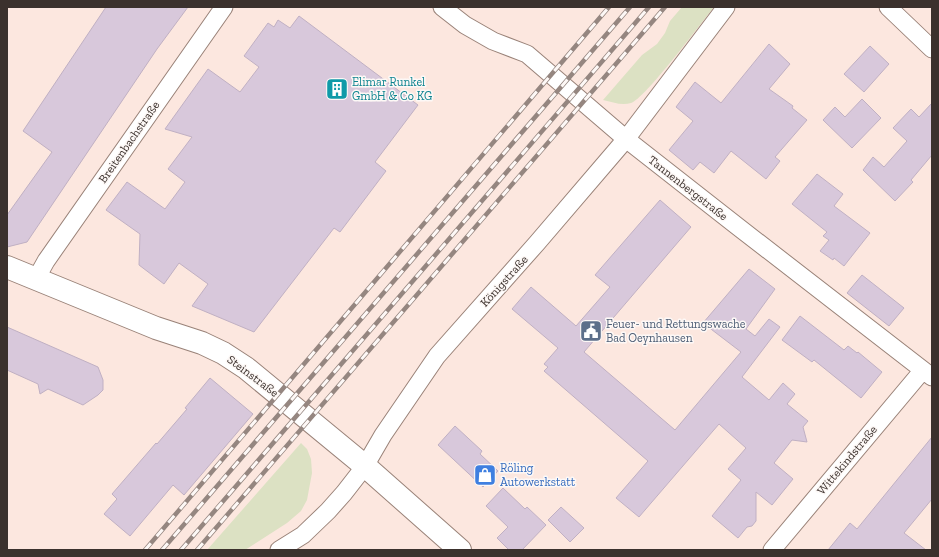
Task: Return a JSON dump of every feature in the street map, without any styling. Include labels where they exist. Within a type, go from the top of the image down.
[{"type":"main road","name":"Steinstraße","points":[[8,269],[156,328],[202,343],[224,353],[246,368],[365,466],[460,550]]},
{"type":"street","name":"Breitenbachstraße","points":[[36,279],[46,261],[224,7]]},
{"type":"street","name":"Tannenbergstraße","points":[[442,7],[465,26],[493,41],[527,54],[626,139],[927,374]]},
{"type":"street","name":"Königstraße","points":[[279,550],[303,535],[328,511],[365,466],[383,435],[437,356],[626,139],[726,7]]},
{"type":"street","points":[[888,7],[932,49]]},
{"type":"street","name":"Wittekindstraße","points":[[772,550],[927,374]]},
{"type":"green space","points":[[682,7],[714,7],[660,75],[638,98],[631,103],[624,104],[603,100],[642,55],[657,44],[665,33],[670,21]]},
{"type":"green space","points":[[301,443],[307,449],[311,459],[312,473],[307,500],[301,511],[287,523],[245,550],[207,550]]},
{"type":"building","points":[[106,7],[188,7],[157,49],[27,242],[7,247],[7,215],[52,152],[23,131]]},
{"type":"building","points":[[299,16],[418,105],[375,162],[386,171],[340,232],[334,228],[254,332],[192,306],[208,284],[179,263],[164,284],[139,265],[140,234],[106,210],[127,182],[165,209],[185,182],[168,169],[192,137],[165,129],[208,69],[240,92],[259,67],[244,56],[268,23],[274,27],[278,20],[290,28]]},
{"type":"building","points":[[769,44],[790,64],[769,89],[793,106],[792,108],[807,120],[775,157],[780,161],[766,179],[731,151],[714,173],[700,162],[693,170],[669,150],[693,121],[676,107],[695,82],[721,103]]},
{"type":"building","points":[[870,46],[889,64],[864,92],[844,74]]},
{"type":"building","points":[[862,99],[881,118],[852,148],[823,120],[835,107],[845,117]]},
{"type":"building","points":[[932,103],[932,155],[911,180],[913,182],[895,201],[863,170],[873,157],[884,167],[907,141],[893,128],[911,109],[919,117]]},
{"type":"building","points":[[817,174],[843,194],[834,206],[870,233],[844,266],[834,258],[833,260],[820,251],[829,240],[823,236],[827,232],[792,204]]},
{"type":"building","points":[[660,200],[691,227],[584,352],[675,430],[741,352],[703,323],[749,269],[775,289],[746,329],[755,336],[769,319],[780,327],[742,377],[769,400],[783,383],[795,394],[787,404],[808,421],[803,427],[807,442],[792,440],[774,463],[793,479],[772,505],[756,492],[756,521],[752,526],[747,527],[738,538],[712,516],[741,480],[728,469],[746,448],[719,424],[639,517],[616,498],[648,461],[544,371],[548,367],[544,364],[558,348],[512,309],[531,287],[576,326],[610,287],[595,275]]},
{"type":"building","points":[[862,275],[904,308],[889,326],[847,293]]},
{"type":"building","points":[[800,316],[844,350],[848,346],[857,353],[858,352],[882,372],[861,398],[814,360],[812,362],[782,340]]},
{"type":"building","points":[[7,327],[98,367],[103,380],[103,390],[83,405],[48,389],[40,394],[38,384],[7,370]]},
{"type":"building","points":[[210,378],[253,414],[184,495],[173,485],[130,536],[104,514],[117,499],[112,494],[187,409],[185,408]]},
{"type":"building","points":[[455,426],[482,451],[480,454],[498,471],[483,487],[438,445]]},
{"type":"building","points":[[932,437],[932,499],[904,533],[926,550],[828,550],[850,523],[857,529]]},
{"type":"building","points":[[503,488],[525,509],[527,507],[546,525],[522,550],[509,550],[497,538],[508,527],[486,506]]},
{"type":"building","points":[[561,507],[584,528],[570,542],[548,520]]},
{"type":"railway","points":[[145,550],[609,7]]},
{"type":"railway","points":[[162,550],[630,7]]},
{"type":"railway","points":[[181,550],[649,7]]},
{"type":"railway","points":[[197,550],[665,7]]},
{"type":"place","name":"Elimar Runkel GmbH & Co KG","points":[[337,89]]},
{"type":"place","name":"Feuer- und Rettungswache Bad Oeynhausen","points":[[591,331]]},
{"type":"place","name":"Röling Autowerkstatt","points":[[485,475]]}]
